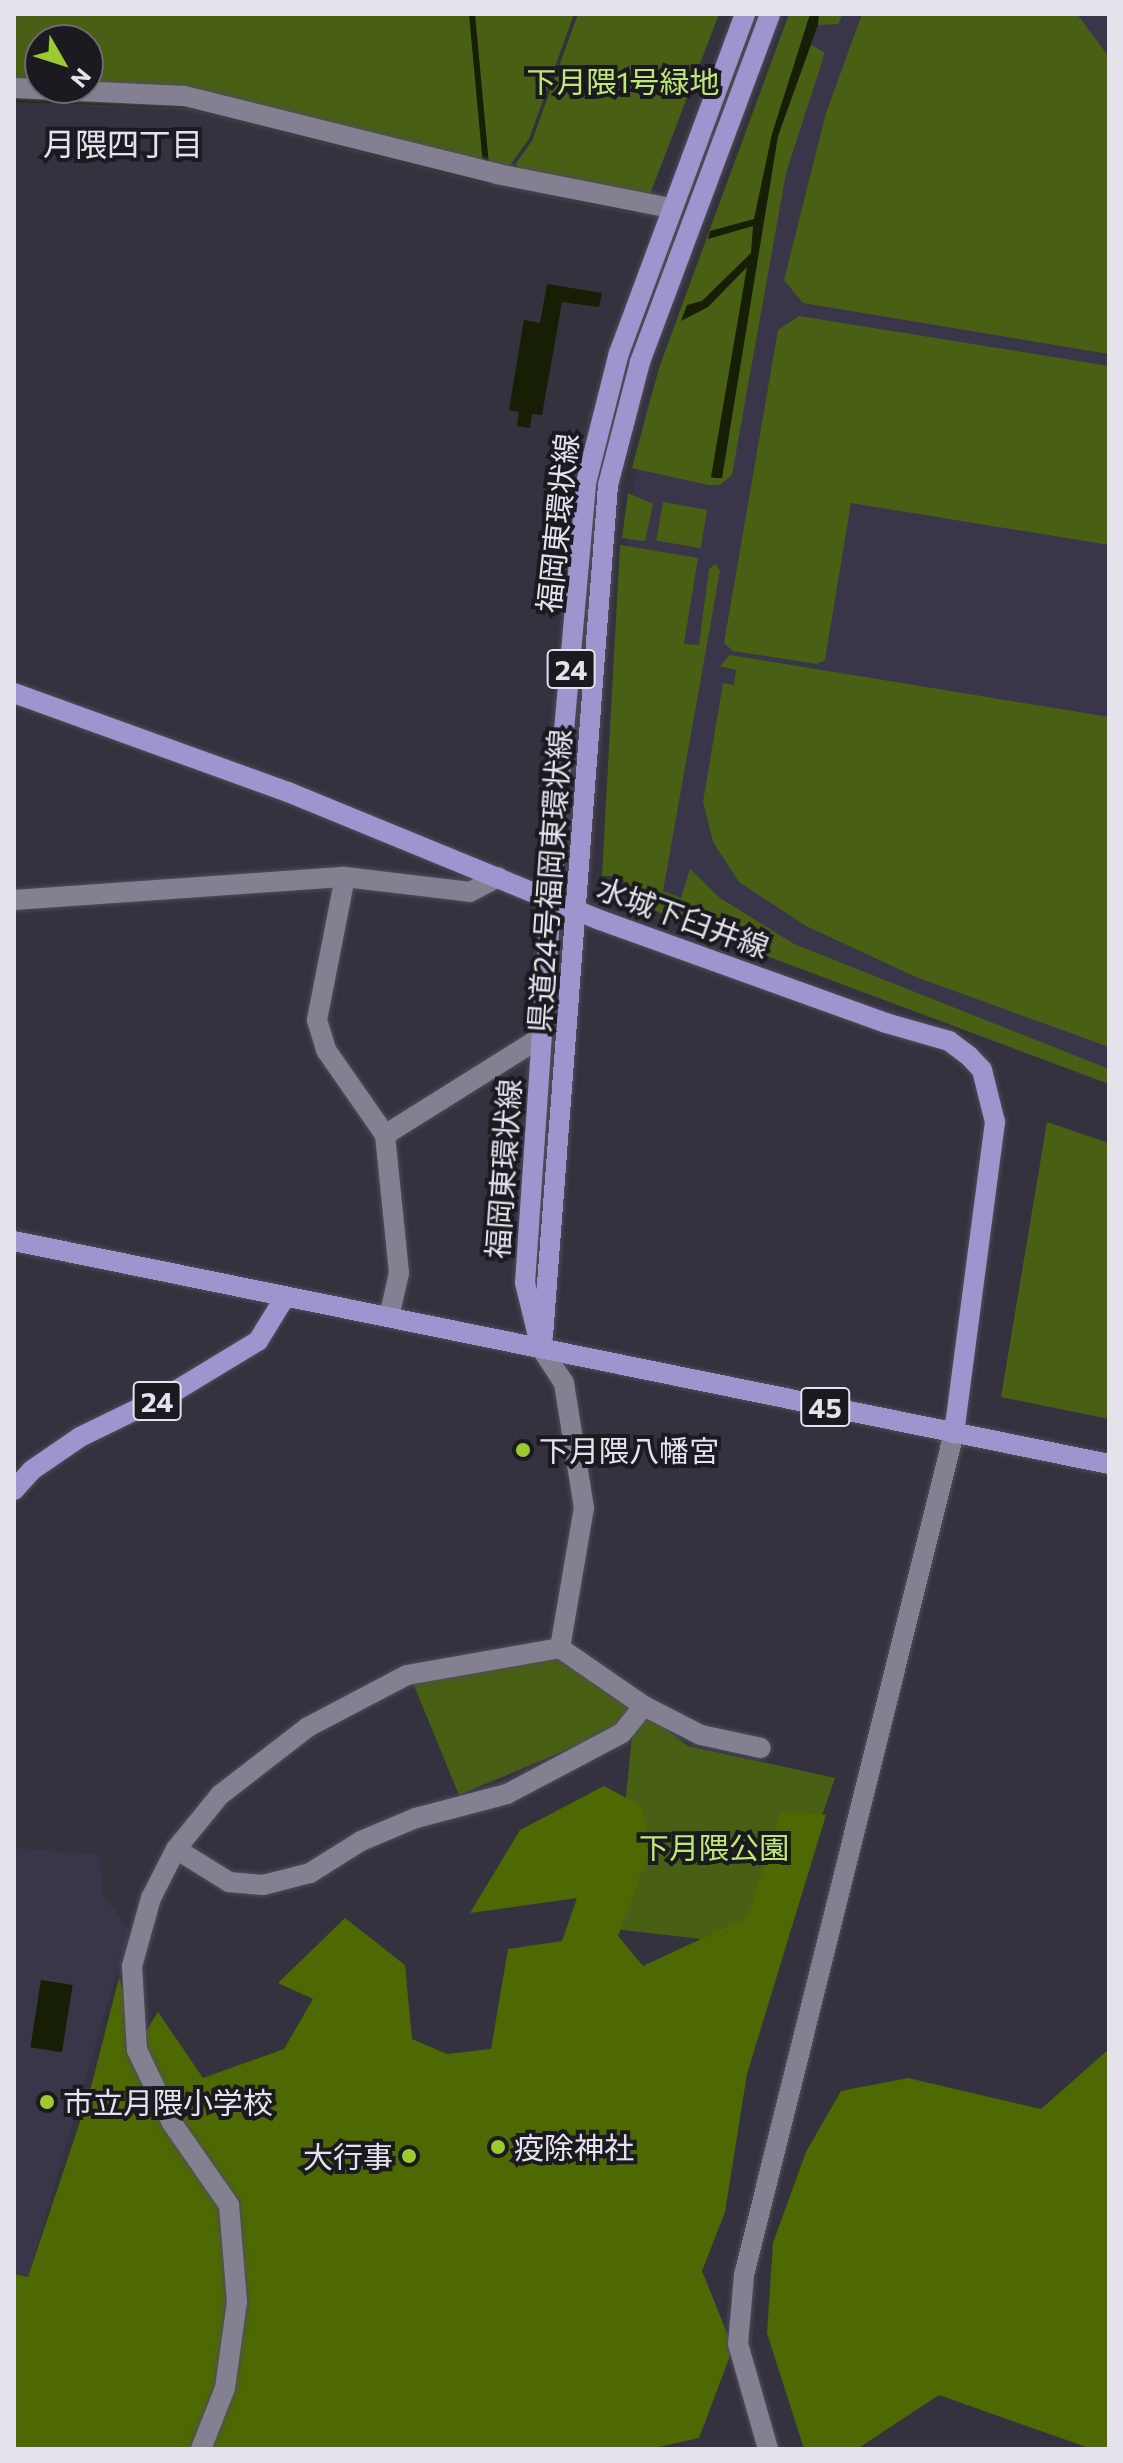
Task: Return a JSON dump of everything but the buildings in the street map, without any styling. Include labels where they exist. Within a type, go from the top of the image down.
[{"type":"main road","name":"福岡東環状線","points":[[541,1348],[525,1283],[551,897],[586,483],[602,408],[670,208],[745,14]]},
{"type":"main road","name":"県道24号福岡東環状線","points":[[541,1348],[551,1284],[600,560],[611,468],[640,362],[770,14]]},
{"type":"main road","name":"水城下臼井線","points":[[14,693],[288,792],[551,897],[577,911],[886,1023],[949,1041],[982,1070],[994,1101],[995,1122],[954,1433]]},
{"type":"main road","points":[[14,1241],[541,1348]]},
{"type":"main road","name":"24","points":[[14,1490],[32,1470],[80,1437],[177,1390],[258,1341],[285,1297]]},
{"type":"main road","name":"45","points":[[541,1348],[1109,1464]]},
{"type":"street","points":[[14,88],[185,96],[497,174],[670,208]]},
{"type":"street","points":[[345,877],[317,1020],[326,1050],[385,1135],[399,1273],[389,1317]]},
{"type":"street","points":[[14,900],[345,877],[470,892],[498,877]]},
{"type":"street","points":[[385,1135],[541,1037]]},
{"type":"street","name":"福岡東環状線","points":[[541,1348],[564,1383],[584,1508],[560,1648]]},
{"type":"street","points":[[768,2449],[738,2344],[744,2275],[954,1433]]},
{"type":"street","points":[[201,2449],[225,2388],[237,2302],[229,2205],[172,2123],[137,2050],[133,1980],[151,1898],[176,1849],[220,1795],[308,1727],[393,1682],[509,1654],[560,1648],[644,1706],[701,1735],[761,1748]]},
{"type":"street","points":[[176,1849],[229,1882],[263,1885],[310,1873],[361,1841],[416,1818],[507,1794],[622,1733],[644,1706]]},
{"type":"shaded area","points":[[790,14],[1109,14],[1109,1084],[673,921],[645,905],[624,885],[606,803],[624,561],[645,411]]},
{"type":"shaded area","points":[[810,14],[819,14],[818,25],[778,136],[722,478],[715,478],[711,477],[747,267],[708,307],[681,321],[687,305],[702,301],[751,253],[753,226],[708,239],[710,231],[754,219],[772,134]]},
{"type":"shaded area","points":[[14,92],[24,93],[24,102],[14,102]]},
{"type":"shaded area","points":[[104,97],[185,101],[638,208],[636,213],[485,183],[186,108],[71,104],[104,104]]},
{"type":"shaded area","points":[[547,284],[602,293],[599,307],[562,302],[542,415],[532,414],[530,428],[517,426],[519,412],[509,410],[524,320],[540,323]]},
{"type":"shaded area","name":"市立月隈小学校","points":[[14,1848],[100,1855],[102,1892],[129,1930],[28,2277],[14,2274]]},
{"type":"shaded area","points":[[41,1980],[73,1985],[62,2052],[30,2047]]},
{"type":"green space","points":[[14,14],[574,14],[529,139],[505,172],[104,88],[104,24],[24,24],[24,84],[14,84]]},
{"type":"green space","name":"下月隈1号緑地","points":[[578,14],[719,14],[649,197],[520,174],[516,163],[532,141]]},
{"type":"green space","points":[[789,14],[843,14],[838,24],[818,25],[811,45],[824,52],[823,59],[786,173],[732,475],[720,485],[708,485],[632,468],[659,368]]},
{"type":"green space","points":[[862,14],[1077,14],[1109,57],[1109,354],[803,303],[784,280],[826,113]]},
{"type":"green space","points":[[799,316],[1109,366],[1109,545],[851,503],[825,660],[817,664],[733,651],[724,643],[778,330]]},
{"type":"green space","points":[[628,493],[653,504],[645,541],[622,538]]},
{"type":"green space","points":[[663,502],[707,510],[701,548],[656,540]]},
{"type":"green space","points":[[620,545],[698,558],[684,644],[699,645],[709,569],[716,564],[720,571],[663,891],[681,898],[690,869],[720,898],[794,944],[1109,1069],[1109,1084],[673,921],[637,899],[620,876],[602,876]]},
{"type":"green space","points":[[730,655],[1109,717],[1109,1047],[916,977],[806,926],[739,882],[713,842],[703,802],[723,683],[734,685],[736,670],[720,666]]},
{"type":"green space","points":[[1047,1122],[1109,1143],[1109,1419],[1001,1397]]},
{"type":"green space","points":[[557,1654],[636,1707],[619,1728],[459,1795],[413,1683]]},
{"type":"green space","name":"下月隈公園","points":[[649,1715],[688,1746],[835,1778],[776,1948],[598,1927],[617,1886],[632,1736]]},
{"type":"green space","points":[[604,1786],[641,1806],[651,1847],[618,1936],[643,1966],[748,1917],[781,1811],[826,1815],[747,2074],[725,2212],[702,2271],[733,2348],[699,2438],[650,2449],[14,2449],[14,2274],[28,2277],[89,2095],[119,1978],[139,2042],[158,2012],[203,2078],[284,2049],[313,1999],[278,1983],[345,1918],[405,1965],[412,2039],[447,2054],[491,2049],[508,1949],[562,1941],[577,1898],[470,1913],[520,1830]]},
{"type":"green space","points":[[1109,2049],[1109,2449],[1092,2449],[939,2395],[857,2449],[804,2449],[767,2333],[773,2243],[806,2152],[841,2091],[908,2078],[1041,2109]]},
{"type":"waterway","points":[[472,14],[486,166]]},
{"type":"place","name":"下月隈八幡宮","points":[[523,1450]]},
{"type":"place","name":"市立月隈小学校","points":[[47,2102]]},
{"type":"place","name":"疫除神社","points":[[498,2147]]},
{"type":"place","name":"大行事","points":[[409,2156]]},
{"type":"district","name":"月隈四丁目","points":[[123,143]]}]
